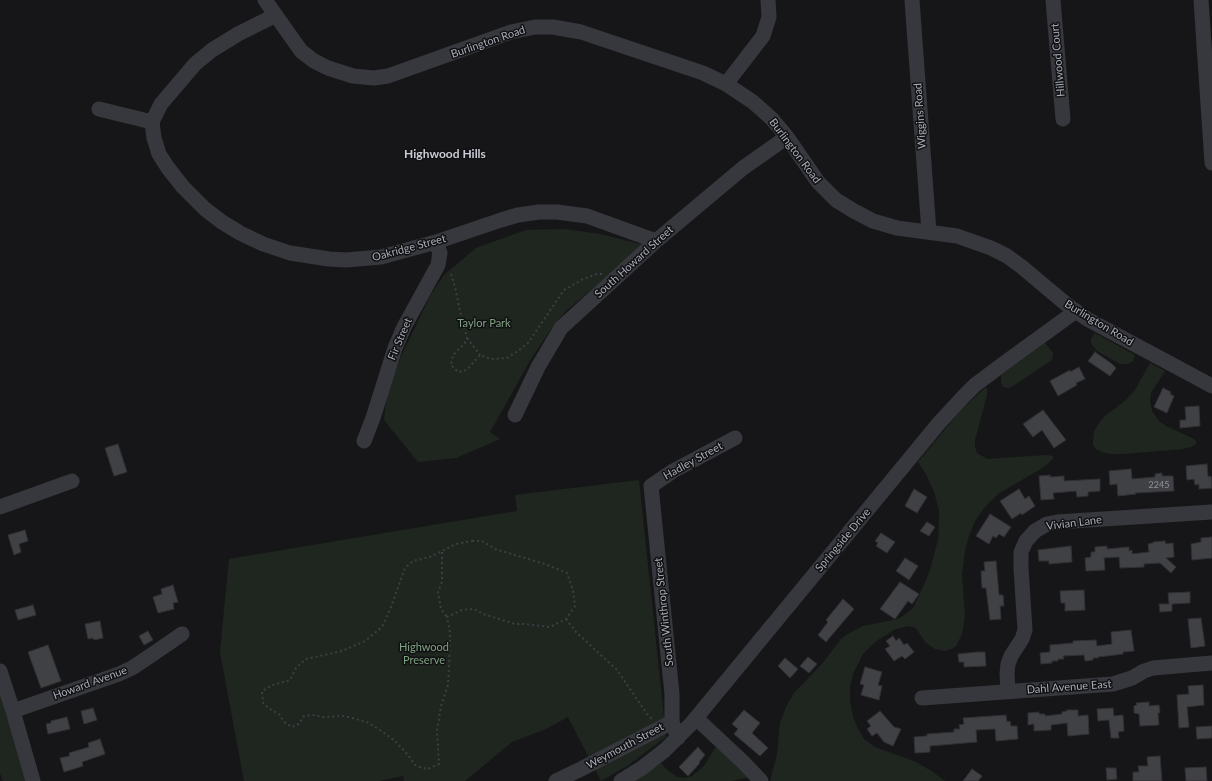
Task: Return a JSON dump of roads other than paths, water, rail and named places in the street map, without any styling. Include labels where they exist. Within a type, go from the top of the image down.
[{"type":"street","name":"Burlington Road","points":[[265,0],[301,51],[314,61],[328,68],[353,76],[374,78],[388,76],[511,32],[535,27],[553,27],[582,32],[703,73],[726,84],[753,102],[772,119],[787,137],[818,182],[836,200],[873,221],[898,228],[958,236],[974,241],[1002,254],[1022,267],[1076,311],[1109,331],[1212,386]]},
{"type":"street","points":[[726,84],[763,36],[769,17],[768,0]]},
{"type":"street","name":"Wiggins Road","points":[[912,0],[929,232]]},
{"type":"street","name":"Hillwood Court","points":[[1052,0],[1063,120]]},
{"type":"street","points":[[1200,0],[1212,163]]},
{"type":"street","points":[[99,109],[152,122],[161,104],[195,64],[212,50],[238,34],[276,15]]},
{"type":"street","name":"Oakridge Street","points":[[152,122],[154,138],[159,154],[168,168],[205,209],[240,233],[263,244],[290,253],[346,260],[382,257],[436,242],[518,215],[539,212],[557,212],[586,216],[656,241]]},
{"type":"street","name":"South Howard Street","points":[[515,416],[538,367],[561,328],[656,241],[743,168],[787,137]]},
{"type":"street","name":"Fir Street","points":[[364,441],[395,348],[404,327],[438,265],[440,253],[436,242]]},
{"type":"street","name":"Springside Drive","points":[[621,781],[650,762],[678,738],[696,718],[953,407],[975,385],[995,369],[1076,311]]},
{"type":"street","name":"Hadley Street","points":[[651,486],[673,471],[735,438]]},
{"type":"street","points":[[0,507],[72,482]]},
{"type":"street","name":"South Winthrop Street","points":[[651,486],[672,694],[667,724],[678,738]]},
{"type":"street","name":"Vivian Lane","points":[[1008,691],[1008,664],[1011,656],[1023,637],[1025,630],[1021,552],[1026,541],[1035,531],[1047,524],[1057,522],[1212,512]]},
{"type":"street","name":"Howard Avenue","points":[[13,711],[119,674],[132,668],[182,634]]},
{"type":"street","name":"Dahl Avenue East","points":[[922,698],[1113,684],[1132,678],[1153,668],[1212,663]]},
{"type":"street","points":[[0,671],[33,781]]},
{"type":"street","points":[[696,718],[761,781]]},
{"type":"street","name":"Weymouth Street","points":[[556,781],[582,769],[667,724]]},
{"type":"district","name":"Highwood Hills","points":[[445,154]]},
{"type":"park label","name":"Taylor Park","points":[[484,323]]},
{"type":"park label","name":"Highwood Preserve","points":[[424,653]]}]
